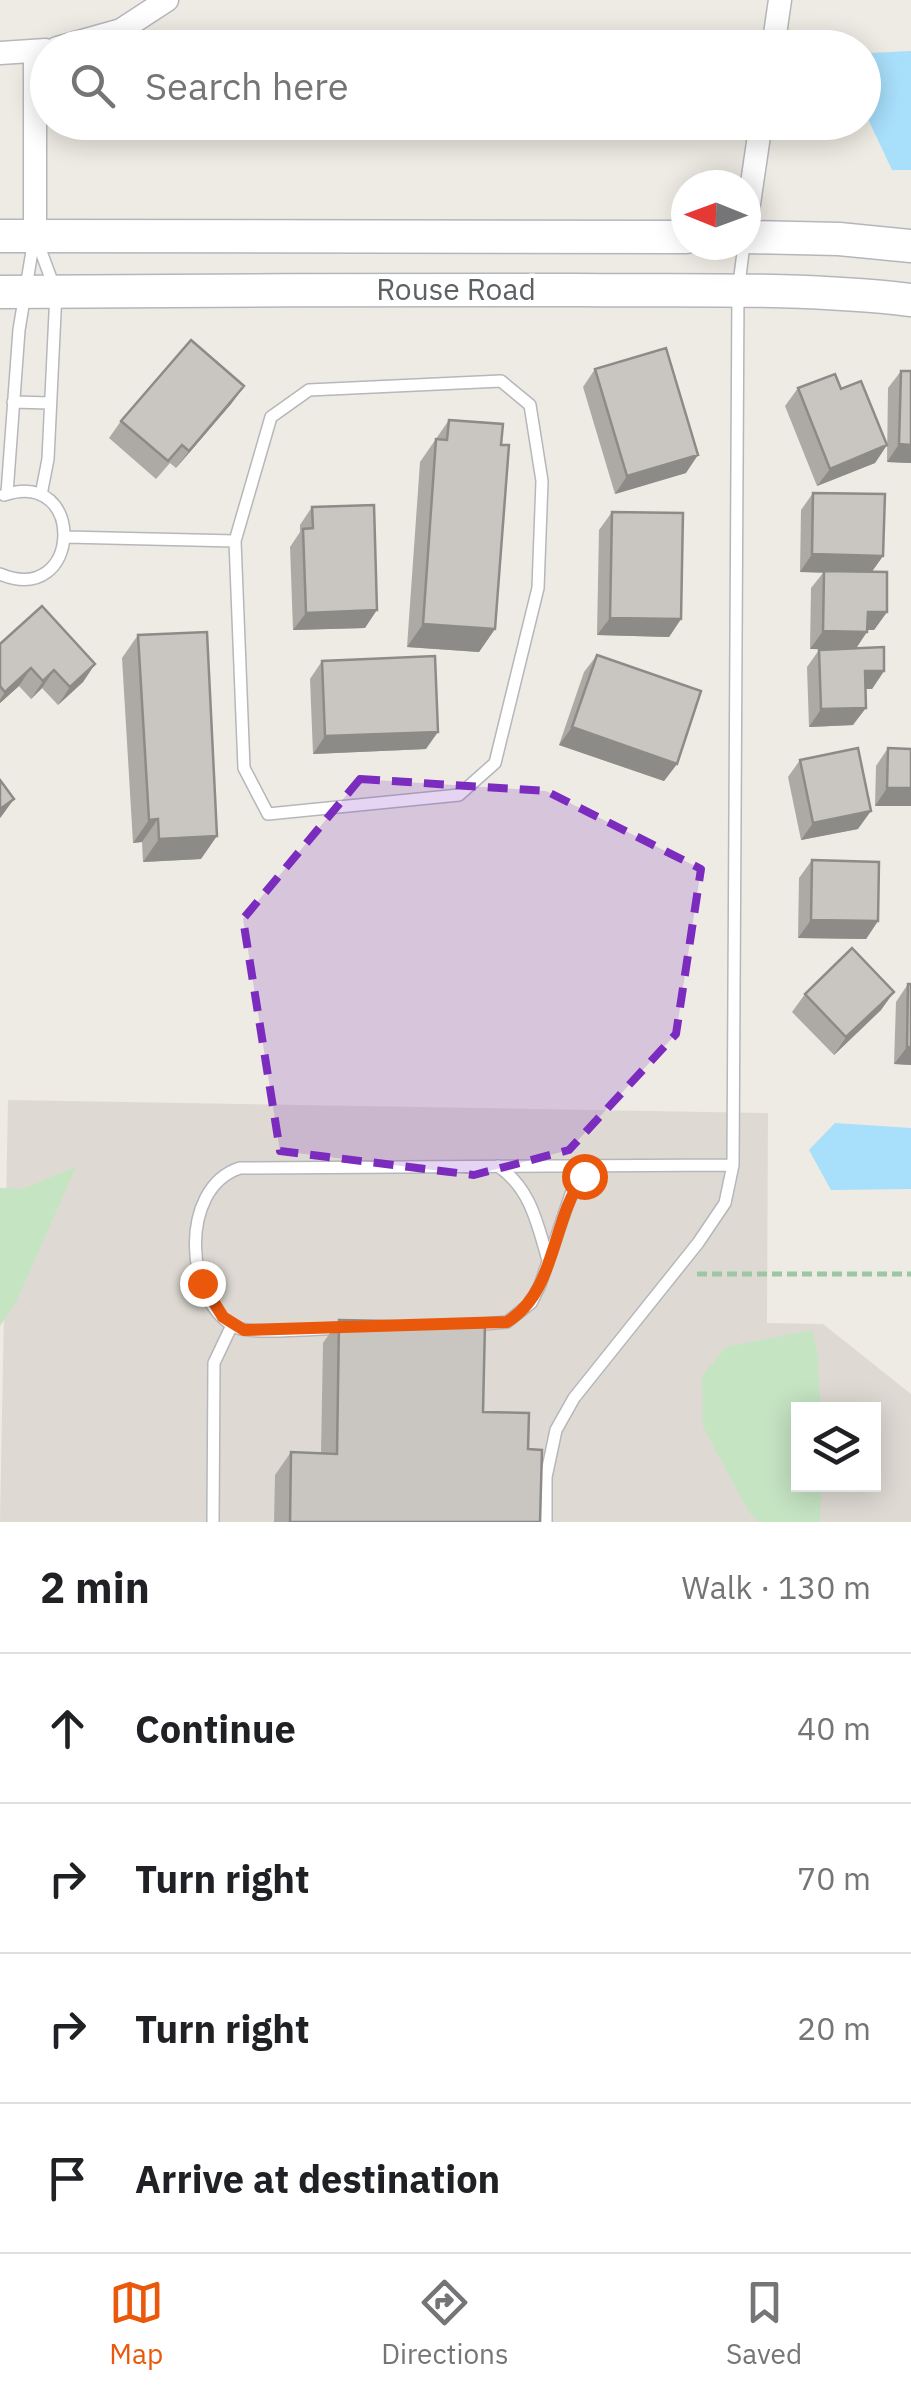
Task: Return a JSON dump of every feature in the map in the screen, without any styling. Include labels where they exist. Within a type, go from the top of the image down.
[{"type":"street","points":[[121,30],[166,0]]},
{"type":"street","points":[[776,30],[780,0]]},
{"type":"street","points":[[0,53],[30,51]]},
{"type":"street","points":[[35,235],[41,140]]},
{"type":"street","points":[[754,170],[758,140]]},
{"type":"street","name":"Rouse Road","points":[[0,236],[671,237]]},
{"type":"street","points":[[761,237],[840,238],[911,246]]},
{"type":"street","name":"Rouse Road","points":[[28,292],[738,291],[859,294],[911,300]]},
{"type":"lane","points":[[0,574],[19,580],[36,577],[51,568],[62,554],[66,538],[64,520],[55,505],[41,494],[24,490],[3,495],[19,326],[35,235]]},
{"type":"lane","points":[[35,235],[28,292],[50,403],[48,459],[41,494]]},
{"type":"lane","points":[[546,1522],[546,1476],[556,1430],[574,1398],[674,1273],[724,1202],[733,1165],[738,291],[742,260]]},
{"type":"lane","points":[[501,381],[530,405],[542,481],[538,588],[494,763],[459,795],[268,814],[244,768],[235,541],[271,417],[309,390],[501,381]]},
{"type":"lane","points":[[13,402],[50,403]]},
{"type":"lane","points":[[66,538],[235,541]]},
{"type":"lane","points":[[496,1165],[516,1179],[526,1193],[548,1260]]},
{"type":"lane","points":[[458,1325],[497,1324],[516,1317],[530,1303],[571,1194],[598,1165]]},
{"type":"lane","points":[[359,1328],[244,1330],[223,1317],[202,1283],[195,1233],[210,1189],[224,1173],[240,1168],[733,1165]]},
{"type":"lane","points":[[213,1522],[214,1363],[232,1326]]},
{"type":"path","points":[[674,1273],[911,1274]]},
{"type":"highlighted area","points":[[360,779],[546,791],[701,869],[676,1034],[569,1150],[474,1175],[280,1151],[243,919]]},
{"type":"shaded area","points":[[8,1100],[768,1113],[767,1323],[823,1324],[911,1394],[911,1522],[0,1522]]},
{"type":"green space","points":[[76,1167],[16,1302],[0,1326],[0,1188],[22,1189]]},
{"type":"green space","points":[[812,1330],[818,1355],[820,1402],[791,1402],[791,1492],[821,1492],[820,1522],[759,1522],[749,1512],[703,1427],[702,1376],[726,1347]]},
{"type":"water","points":[[911,51],[911,170],[892,170],[878,140],[881,140],[881,52]]},
{"type":"water","points":[[835,1123],[911,1128],[911,1189],[831,1190],[809,1150]]},
{"type":"building","points":[[191,340],[244,386],[189,451],[182,445],[168,461],[121,421]]},
{"type":"building","points":[[666,348],[698,455],[627,476],[595,369]]},
{"type":"building","points":[[901,371],[911,371],[911,445],[899,444]]},
{"type":"building","points":[[835,374],[841,389],[861,381],[887,445],[830,469],[798,388]]},
{"type":"building","points":[[449,420],[503,424],[501,445],[509,445],[495,629],[423,624],[436,439],[447,440]]},
{"type":"building","points":[[813,493],[885,494],[883,556],[812,554]]},
{"type":"building","points":[[374,505],[377,610],[306,613],[303,529],[313,528],[312,507]]},
{"type":"building","points":[[612,512],[683,513],[681,619],[610,618]]},
{"type":"building","points":[[824,571],[887,572],[887,612],[868,612],[867,632],[823,631]]},
{"type":"building","points":[[42,606],[95,664],[70,687],[54,670],[43,681],[31,668],[5,692],[0,686],[0,644]]},
{"type":"building","points":[[207,632],[217,836],[159,839],[158,819],[149,820],[138,635]]},
{"type":"building","points":[[884,647],[884,671],[865,671],[866,708],[821,709],[819,650]]},
{"type":"building","points":[[597,655],[701,691],[677,764],[572,727]]},
{"type":"building","points":[[435,656],[438,732],[325,736],[322,661]]},
{"type":"building","points":[[858,748],[871,811],[813,823],[800,760]]},
{"type":"building","points":[[888,748],[911,749],[911,788],[887,788]]},
{"type":"building","points":[[0,780],[14,799],[0,809]]},
{"type":"building","points":[[812,860],[879,862],[878,921],[811,920]]},
{"type":"building","points":[[852,948],[894,992],[846,1037],[805,994]]},
{"type":"building","points":[[911,984],[911,1047],[907,1047]]},
{"type":"building","points":[[339,1320],[485,1323],[483,1412],[529,1413],[528,1449],[542,1450],[540,1522],[290,1522],[291,1452],[337,1454]]},
{"type":"route","points":[[202,1283],[223,1317],[244,1330],[507,1322],[530,1303],[540,1285],[563,1212],[584,1176]]}]
